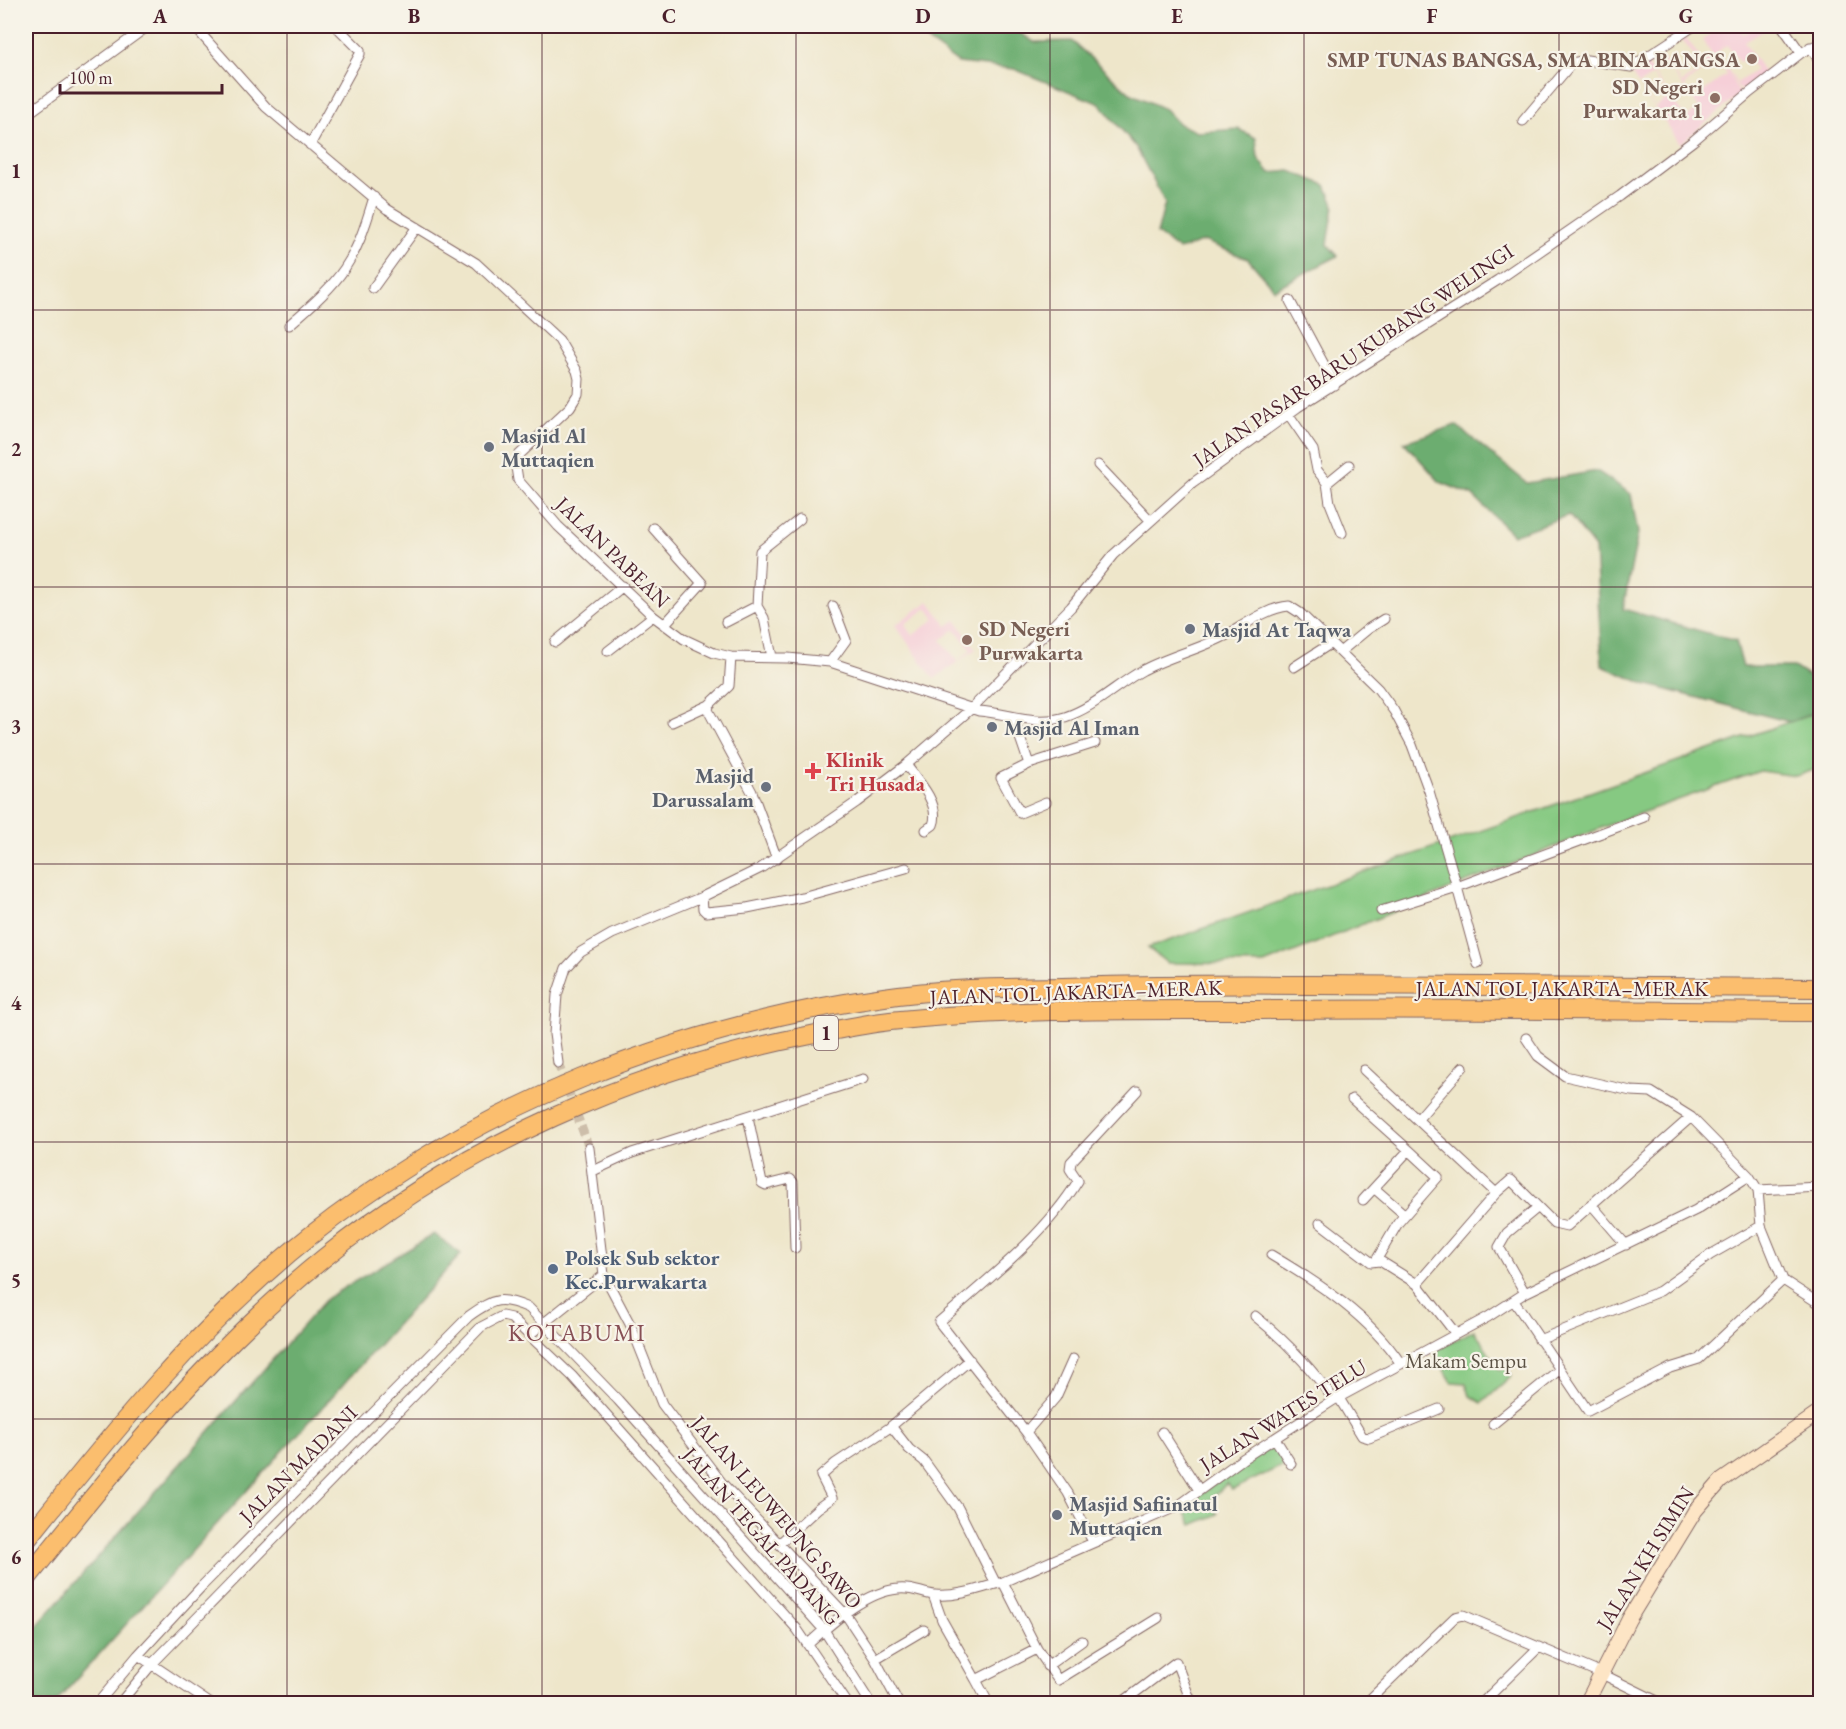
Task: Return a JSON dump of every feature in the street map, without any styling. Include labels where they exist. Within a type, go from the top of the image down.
[{"type":"highway","name":"JALAN TOL JAKARTA–MERAK","points":[[26,1541],[118,1426],[195,1342],[252,1286],[311,1236],[423,1159],[500,1115],[578,1079],[687,1039],[765,1018],[886,996],[987,988],[1183,984],[1821,988]]},
{"type":"highway","name":"JALAN TOL JAKARTA–MERAK","points":[[26,1580],[90,1500],[171,1406],[252,1322],[324,1257],[398,1204],[483,1153],[561,1114],[659,1074],[752,1047],[885,1021],[1020,1011],[1334,1009],[1821,1012]]},
{"type":"street","points":[[26,115],[148,26]]},
{"type":"street","name":"JALAN PABEAN","points":[[194,26],[245,85],[310,145],[374,197],[417,227],[476,263],[559,340],[572,361],[579,380],[578,394],[570,407],[519,455],[516,473],[522,486],[544,511],[664,625],[701,648],[731,657],[772,657],[831,662],[972,708],[1030,720],[1064,717],[1096,702],[1145,669],[1197,649],[1284,606],[1300,613],[1378,689],[1394,711],[1412,745],[1436,810],[1478,964]]},
{"type":"street","points":[[310,145],[360,54],[360,50],[336,26]]},
{"type":"street","points":[[1523,121],[1572,63],[1587,60],[1631,67],[1694,26]]},
{"type":"street","points":[[1782,26],[1801,53]]},
{"type":"street","name":"JALAN PASAR BARU KUBANG WELINGI","points":[[558,1063],[555,1043],[555,1005],[561,980],[573,960],[593,943],[702,897],[777,859],[906,765],[972,708],[1071,607],[1113,555],[1192,483],[1289,415],[1498,280],[1620,196],[1801,53],[1821,43]]},
{"type":"street","points":[[1810,47],[1821,61]]},
{"type":"street","points":[[289,324],[327,292],[343,274],[361,240],[374,197]]},
{"type":"street","points":[[373,288],[417,227]]},
{"type":"street","points":[[1290,301],[1335,385]]},
{"type":"street","points":[[1289,415],[1313,450],[1317,470],[1327,483],[1330,503],[1341,533]]},
{"type":"street","points":[[1098,465],[1150,519]]},
{"type":"street","points":[[1327,483],[1349,465]]},
{"type":"street","points":[[772,657],[764,618],[757,606],[760,551],[800,519]]},
{"type":"street","points":[[653,528],[702,584],[664,625]]},
{"type":"street","points":[[555,642],[623,586]]},
{"type":"street","points":[[726,622],[757,606]]},
{"type":"street","points":[[831,662],[846,640],[833,606]]},
{"type":"street","points":[[608,651],[652,616]]},
{"type":"street","points":[[1340,652],[1361,634],[1384,619]]},
{"type":"street","points":[[1294,667],[1330,644]]},
{"type":"street","points":[[672,722],[709,705],[729,686],[731,657]]},
{"type":"street","points":[[709,705],[708,710],[752,792],[777,859]]},
{"type":"street","points":[[1013,717],[1029,764]]},
{"type":"street","points":[[1046,802],[1020,813],[1001,778],[1029,764],[1095,743]]},
{"type":"street","points":[[906,765],[928,796],[935,812],[933,825],[926,830]]},
{"type":"street","points":[[1381,911],[1457,887],[1644,817]]},
{"type":"street","points":[[702,897],[703,909],[706,912],[738,909],[854,885],[906,868]]},
{"type":"street","points":[[1526,1038],[1538,1056],[1565,1076],[1630,1091],[1652,1092],[1691,1117],[1749,1176],[1758,1190],[1761,1226],[1784,1280],[1821,1304]]},
{"type":"street","points":[[1418,1119],[1463,1068]]},
{"type":"street","points":[[1364,1070],[1496,1193]]},
{"type":"street","points":[[593,1171],[632,1153],[863,1079]]},
{"type":"street","points":[[1093,1542],[1068,1493],[1026,1432],[939,1322],[1022,1249],[1078,1181],[1070,1169],[1071,1162],[1137,1091]]},
{"type":"street","points":[[1352,1099],[1438,1177],[1405,1215],[1379,1252],[1379,1261]]},
{"type":"street","points":[[747,1117],[762,1183],[766,1185],[790,1179],[794,1182],[795,1248]]},
{"type":"street","points":[[1417,1284],[1496,1193],[1514,1180],[1537,1208],[1554,1223],[1567,1226],[1691,1117]]},
{"type":"street","points":[[544,1322],[529,1308],[511,1300],[506,1316],[529,1335],[604,1275],[589,1148]]},
{"type":"street","points":[[1363,1200],[1409,1150]]},
{"type":"street","name":"JALAN WATES TELU","points":[[808,1644],[824,1630],[872,1597],[890,1590],[918,1589],[933,1595],[973,1591],[1000,1583],[1178,1506],[1244,1458],[1276,1440],[1337,1399],[1456,1334],[1525,1293],[1696,1209],[1749,1176]]},
{"type":"street","points":[[1758,1190],[1821,1187]]},
{"type":"street","points":[[1374,1188],[1405,1215]]},
{"type":"street","points":[[1591,1204],[1626,1245]]},
{"type":"street","points":[[1525,1293],[1499,1247],[1508,1233],[1537,1208]]},
{"type":"street","points":[[1320,1223],[1371,1262],[1379,1261],[1417,1284],[1456,1334]]},
{"type":"street","points":[[1539,1340],[1660,1291],[1710,1255],[1761,1226]]},
{"type":"street","points":[[1271,1255],[1363,1318],[1384,1340],[1401,1364]]},
{"type":"street","name":"JALAN LEUWEUNG SAWO","points":[[604,1275],[631,1326],[662,1404],[673,1422],[722,1483],[846,1615],[875,1659],[899,1704]]},
{"type":"street","points":[[1514,1301],[1588,1411],[1596,1409],[1670,1368],[1699,1359],[1784,1280]]},
{"type":"street","name":"JALAN MADANI","points":[[97,1704],[138,1654],[469,1316],[488,1302],[511,1300]]},
{"type":"street","name":"JALAN MADANI","points":[[119,1704],[152,1664],[481,1327],[496,1317],[506,1316]]},
{"type":"street","points":[[1255,1316],[1286,1341],[1313,1370],[1337,1399],[1362,1436],[1370,1438],[1439,1409]]},
{"type":"street","name":"JALAN TEGAL PADANG","points":[[544,1322],[824,1630],[871,1704]]},
{"type":"street","name":"JALAN TEGAL PADANG","points":[[529,1335],[572,1376],[808,1644],[848,1704]]},
{"type":"street","points":[[1026,1432],[1052,1403],[1073,1359]]},
{"type":"street","points":[[779,1544],[832,1498],[821,1476],[836,1463],[890,1427],[970,1360]]},
{"type":"street","points":[[572,1376],[584,1365]]},
{"type":"street","points":[[1493,1424],[1559,1370]]},
{"type":"street","name":"JALAN KH SIMIN","points":[[1586,1704],[1600,1673],[1640,1601],[1695,1511],[1707,1496],[1741,1466],[1821,1412]]},
{"type":"street","points":[[890,1427],[909,1449],[924,1461],[958,1508],[1047,1666],[1059,1680],[1158,1618]]},
{"type":"street","points":[[1162,1432],[1199,1490]]},
{"type":"street","points":[[1276,1440],[1291,1464]]},
{"type":"street","points":[[933,1595],[942,1620],[989,1704]]},
{"type":"street","points":[[1365,1704],[1455,1617],[1463,1615],[1600,1673],[1664,1704]]},
{"type":"street","points":[[875,1659],[924,1630]]},
{"type":"street","points":[[1047,1666],[1082,1641]]},
{"type":"street","points":[[976,1680],[1037,1648]]},
{"type":"street","points":[[1481,1704],[1538,1648]]},
{"type":"street","points":[[138,1654],[211,1704]]},
{"type":"street","points":[[1120,1704],[1176,1662],[1192,1704]]},
{"type":"shaded area","points":[[1689,26],[1701,26],[1685,36],[1703,63],[1713,56],[1702,40],[1713,33],[1708,26],[1716,33],[1727,26],[1737,26],[1743,34],[1756,26],[1762,30],[1771,26],[1744,42],[1765,74],[1741,91],[1729,74],[1740,94],[1680,144],[1629,71],[1657,51],[1682,83],[1705,67],[1677,33]],"holes":[[[1727,45],[1739,62],[1747,57],[1756,70],[1737,83],[1716,53]],[[1657,59],[1664,67],[1667,65],[1699,108],[1686,118],[1648,66]],[[1716,60],[1727,74],[1694,99],[1684,85]],[[1653,75],[1669,97],[1655,107],[1639,85]]]},
{"type":"shaded area","name":"SD Negeri Purwakarta","points":[[929,601],[947,626],[956,620],[976,649],[934,679],[895,625]],"holes":[[[927,608],[935,619],[913,635],[905,624]],[[955,629],[971,650],[958,661],[941,640]]]},
{"type":"green space","points":[[907,26],[1009,26],[1034,42],[1072,41],[1130,93],[1165,109],[1179,124],[1197,132],[1238,129],[1256,138],[1258,158],[1270,173],[1290,171],[1326,185],[1334,205],[1328,245],[1338,256],[1274,289],[1248,259],[1204,241],[1179,250],[1157,234],[1165,203],[1136,147],[1100,104],[1014,69],[958,63]]},
{"type":"green space","points":[[1456,425],[1527,483],[1597,471],[1631,494],[1638,533],[1623,609],[1736,641],[1743,667],[1794,667],[1820,684],[1820,711],[1790,722],[1645,684],[1602,666],[1595,548],[1569,515],[1513,535],[1472,495],[1440,482],[1404,442]]},
{"type":"green space","points":[[1820,711],[1820,768],[1796,776],[1760,771],[1621,820],[1264,964],[1167,963],[1148,948]]},
{"type":"green space","points":[[434,1234],[461,1254],[55,1703],[26,1703],[26,1638],[327,1298]]},
{"type":"green space","name":"Makam Sempu","points":[[1474,1330],[1500,1370],[1507,1368],[1512,1376],[1482,1403],[1470,1396],[1466,1383],[1452,1382],[1433,1352]]},
{"type":"green space","points":[[1275,1445],[1286,1464],[1232,1490],[1227,1483],[1210,1501],[1218,1514],[1192,1525],[1183,1507],[1244,1462]]},
{"type":"tunnel","points":[[558,1063],[589,1148]]},
{"type":"place","name":"SMP TUNAS BANGSA, SMA BINA BANGSA","points":[[1752,59]]},
{"type":"place","name":"SD Negeri Purwakarta 1","points":[[1715,98]]},
{"type":"place","name":"Masjid Al Muttaqien","points":[[489,447]]},
{"type":"place","name":"Masjid At Taqwa","points":[[1190,629]]},
{"type":"place","name":"SD Negeri Purwakarta","points":[[967,640]]},
{"type":"place","name":"Masjid Al Iman","points":[[992,727]]},
{"type":"place","name":"Klinik Tri Husada","points":[[813,771]]},
{"type":"place","name":"Masjid Darussalam","points":[[766,787]]},
{"type":"place","name":"Polsek Sub sektor Kec.Purwakarta","points":[[553,1269]]},
{"type":"place","name":"Masjid Safiinatul Muttaqien","points":[[1057,1515]]},
{"type":"district","name":"KOTABUMI","points":[[577,1332]]}]
